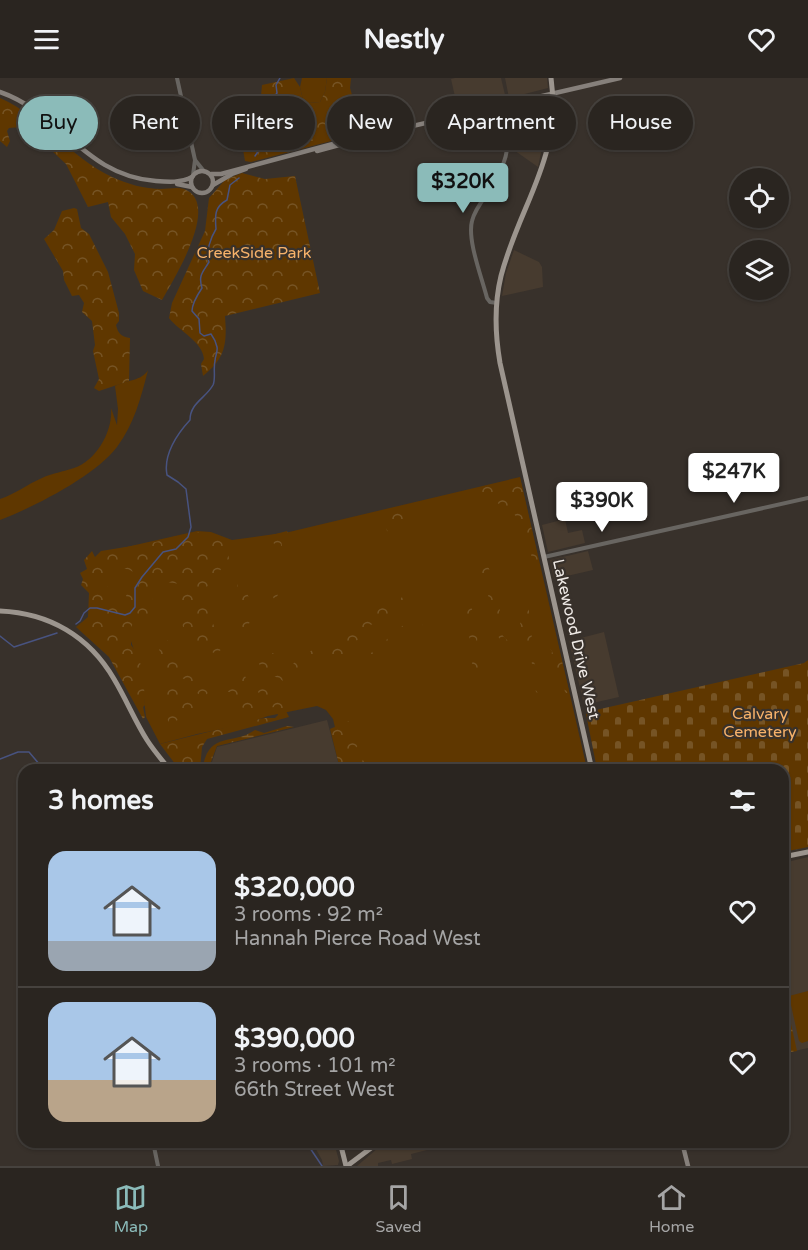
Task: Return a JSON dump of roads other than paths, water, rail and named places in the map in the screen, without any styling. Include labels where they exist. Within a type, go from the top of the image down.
[{"type":"main road","name":"Lakewood Drive West","points":[[551,78],[554,117],[547,153],[507,257],[499,285],[496,337],[591,764]]},
{"type":"main road","points":[[544,96],[620,78]]},
{"type":"main road","points":[[0,94],[31,107],[86,154],[114,171],[149,181],[179,182],[203,170],[211,174],[221,174],[291,156]]},
{"type":"main road","points":[[0,94],[35,113],[86,156],[108,171],[142,182],[183,184],[202,193],[232,174],[361,136],[426,123]]},
{"type":"main road","points":[[211,174],[213,185]]},
{"type":"main road","points":[[192,176],[192,187]]},
{"type":"main road","points":[[0,611],[34,616],[71,631],[89,646],[102,660],[147,741],[165,764]]},
{"type":"main road","points":[[789,856],[808,852]]},
{"type":"main road","points":[[342,1148],[347,1166],[370,1148]]},
{"type":"main road","points":[[684,1148],[688,1166]]},
{"type":"street","points":[[177,78],[195,160],[192,176]]},
{"type":"street","points":[[497,303],[489,302],[487,298],[471,238],[471,229],[475,213],[497,178],[506,150]]},
{"type":"street","points":[[195,160],[203,170]]},
{"type":"street","points":[[544,557],[808,498]]},
{"type":"street","points":[[154,1148],[158,1166]]},
{"type":"waterway","points":[[255,156],[261,147],[261,137],[273,120],[274,97],[280,78]]},
{"type":"waterway","points":[[76,624],[90,608],[125,615],[130,613],[135,607],[135,588],[142,577],[163,552],[176,549],[188,537],[191,527],[186,489],[167,475],[166,467],[169,452],[176,438],[190,420],[195,405],[214,383],[217,345],[211,334],[204,336],[200,333],[199,319],[192,308],[202,288],[202,274],[209,262],[208,250],[216,229],[216,212],[227,200],[230,185],[239,178]]},
{"type":"waterway","points":[[0,636],[14,647],[57,633]]},
{"type":"waterway","points":[[0,759],[18,752],[29,752],[39,764]]},
{"type":"waterway","points":[[310,1148],[322,1166]]},
{"type":"park label","name":"CreekSide Park","points":[[254,252]]},
{"type":"park label","name":"Calvary Cemetery","points":[[760,722]]}]
